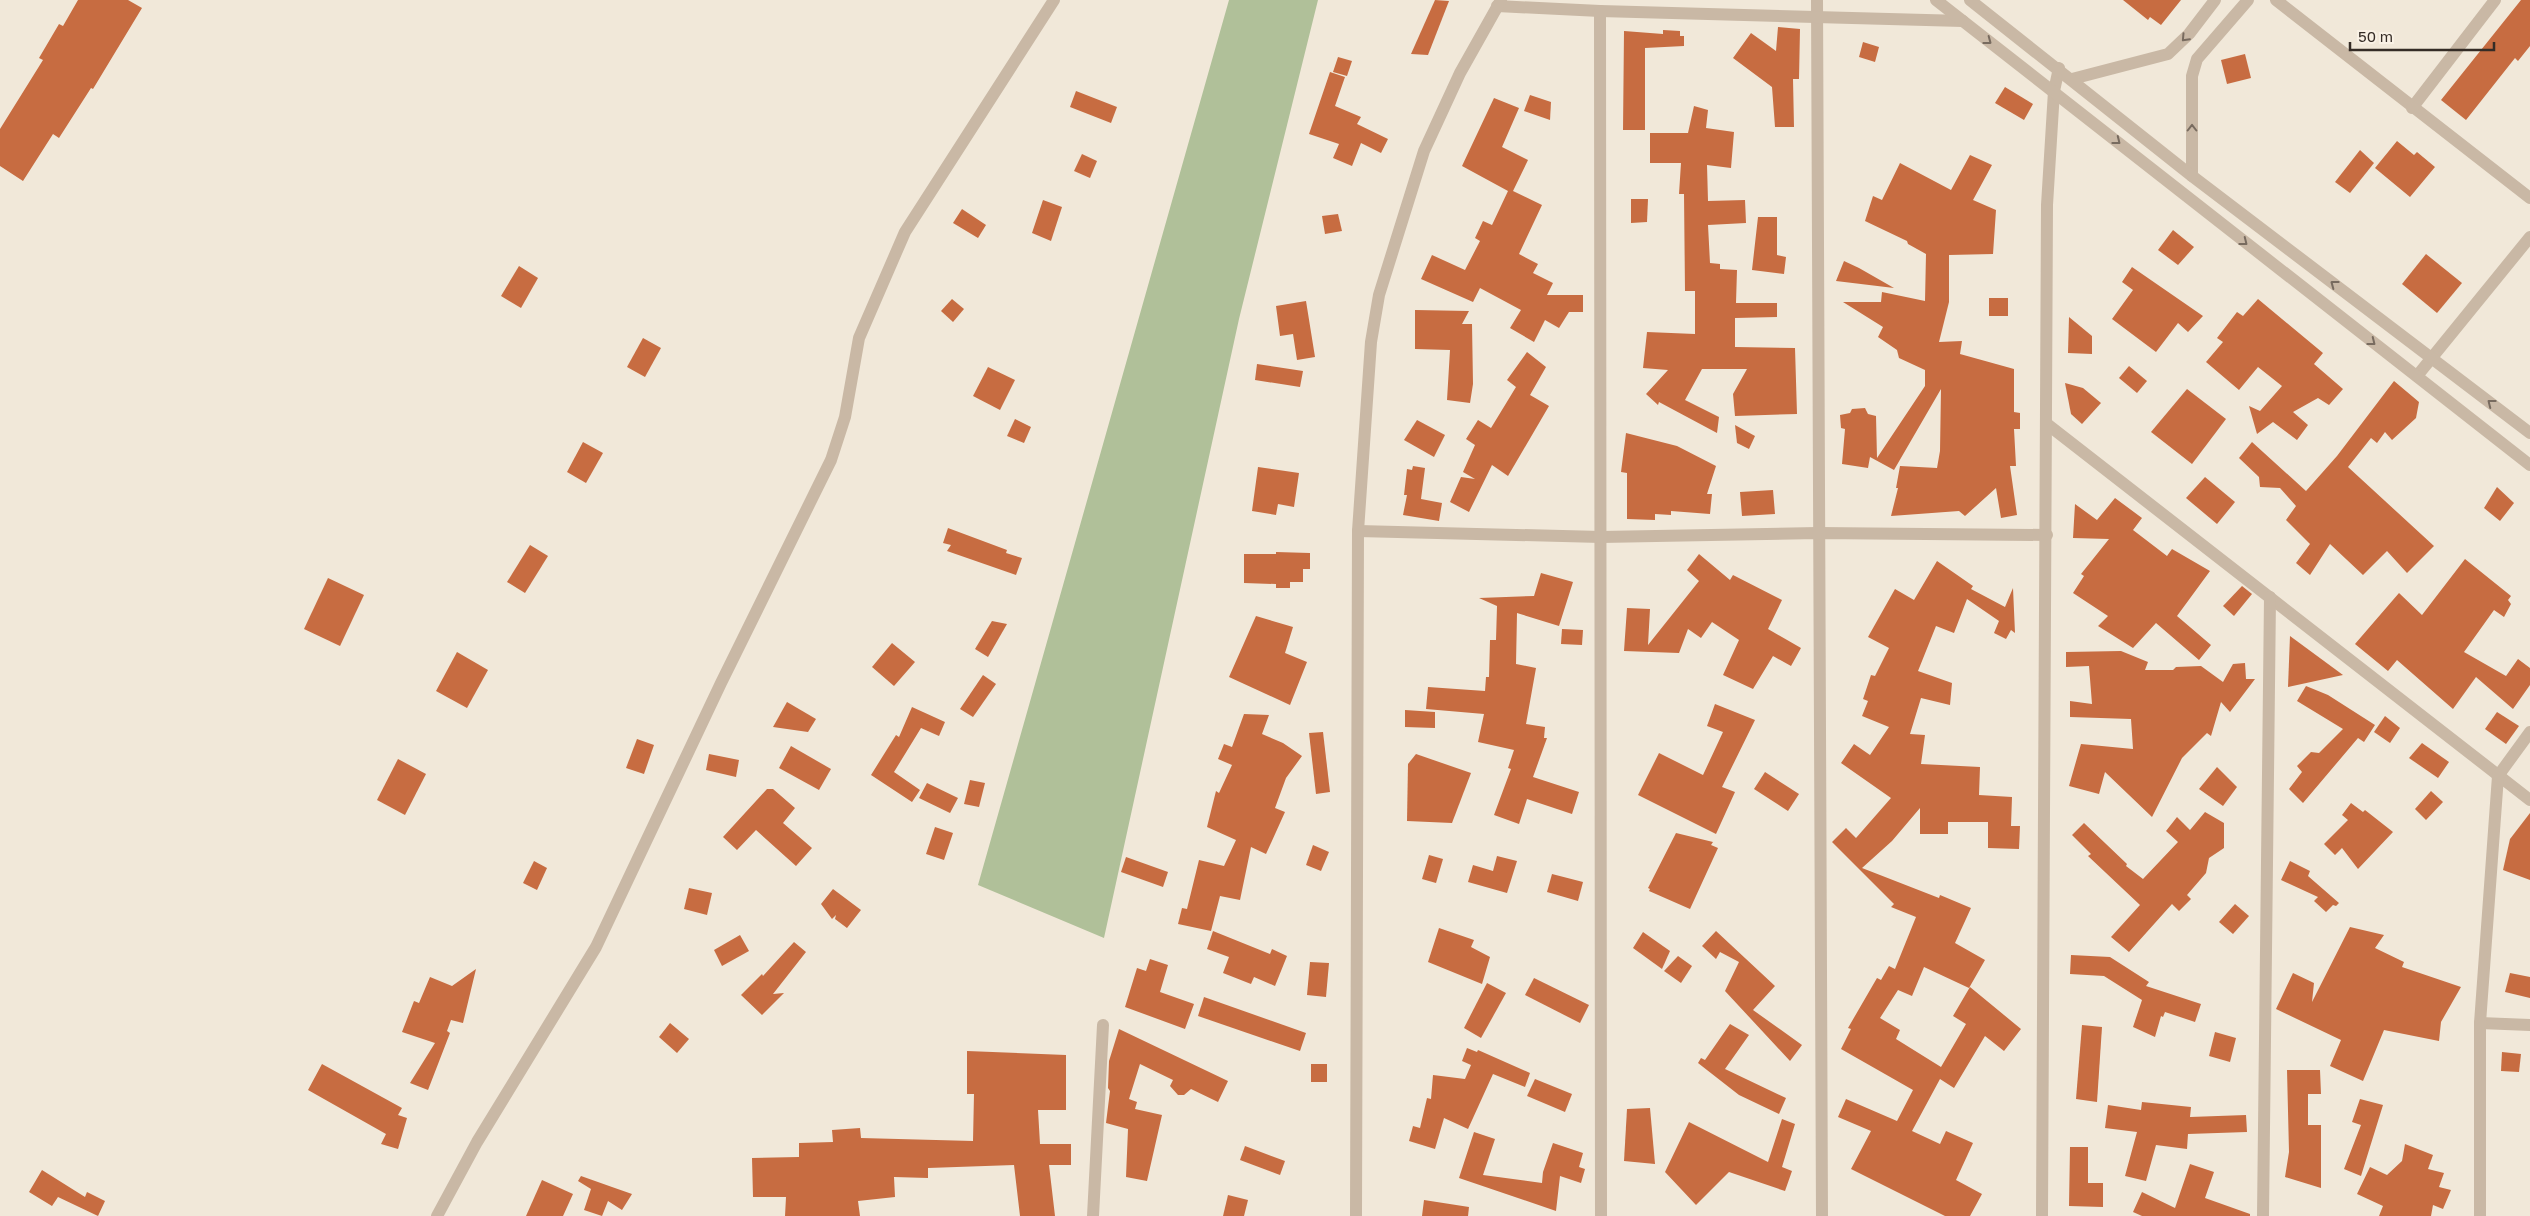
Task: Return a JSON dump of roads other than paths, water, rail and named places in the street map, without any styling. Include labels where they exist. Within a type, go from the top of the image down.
[{"type":"street","points":[[436,1216],[482,1134],[596,947],[721,684],[832,460],[845,417],[859,338],[905,232],[1054,0]]},
{"type":"street","points":[[1817,0],[1822,1216]]},
{"type":"street","points":[[1936,0],[2530,466]]},
{"type":"street","points":[[1970,0],[2059,68],[2192,176],[2530,433]]},
{"type":"street","points":[[2072,79],[2168,54],[2189,34],[2215,0]]},
{"type":"street","points":[[2192,176],[2192,76],[2197,59],[2248,0]]},
{"type":"street","points":[[2276,0],[2412,108],[2530,198]]},
{"type":"street","points":[[2412,108],[2495,0]]},
{"type":"street","points":[[1356,1216],[1358,531],[1371,342],[1379,295],[1424,151],[1460,74],[1499,3],[1600,11],[1963,21]]},
{"type":"street","points":[[1600,11],[1601,1216]]},
{"type":"street","points":[[2042,1216],[2047,535],[2047,205],[2054,91],[2059,68]]},
{"type":"street","points":[[2417,376],[2530,237]]},
{"type":"street","points":[[2047,424],[2530,800]]},
{"type":"street","points":[[1358,531],[1601,537],[1818,533],[2047,535]]},
{"type":"street","points":[[2263,1216],[2270,597]]},
{"type":"street","points":[[2480,1216],[2480,1023],[2498,776],[2530,732]]},
{"type":"street","points":[[2480,1023],[2530,1025]]},
{"type":"street","points":[[1092,1216],[1103,1025]]}]
